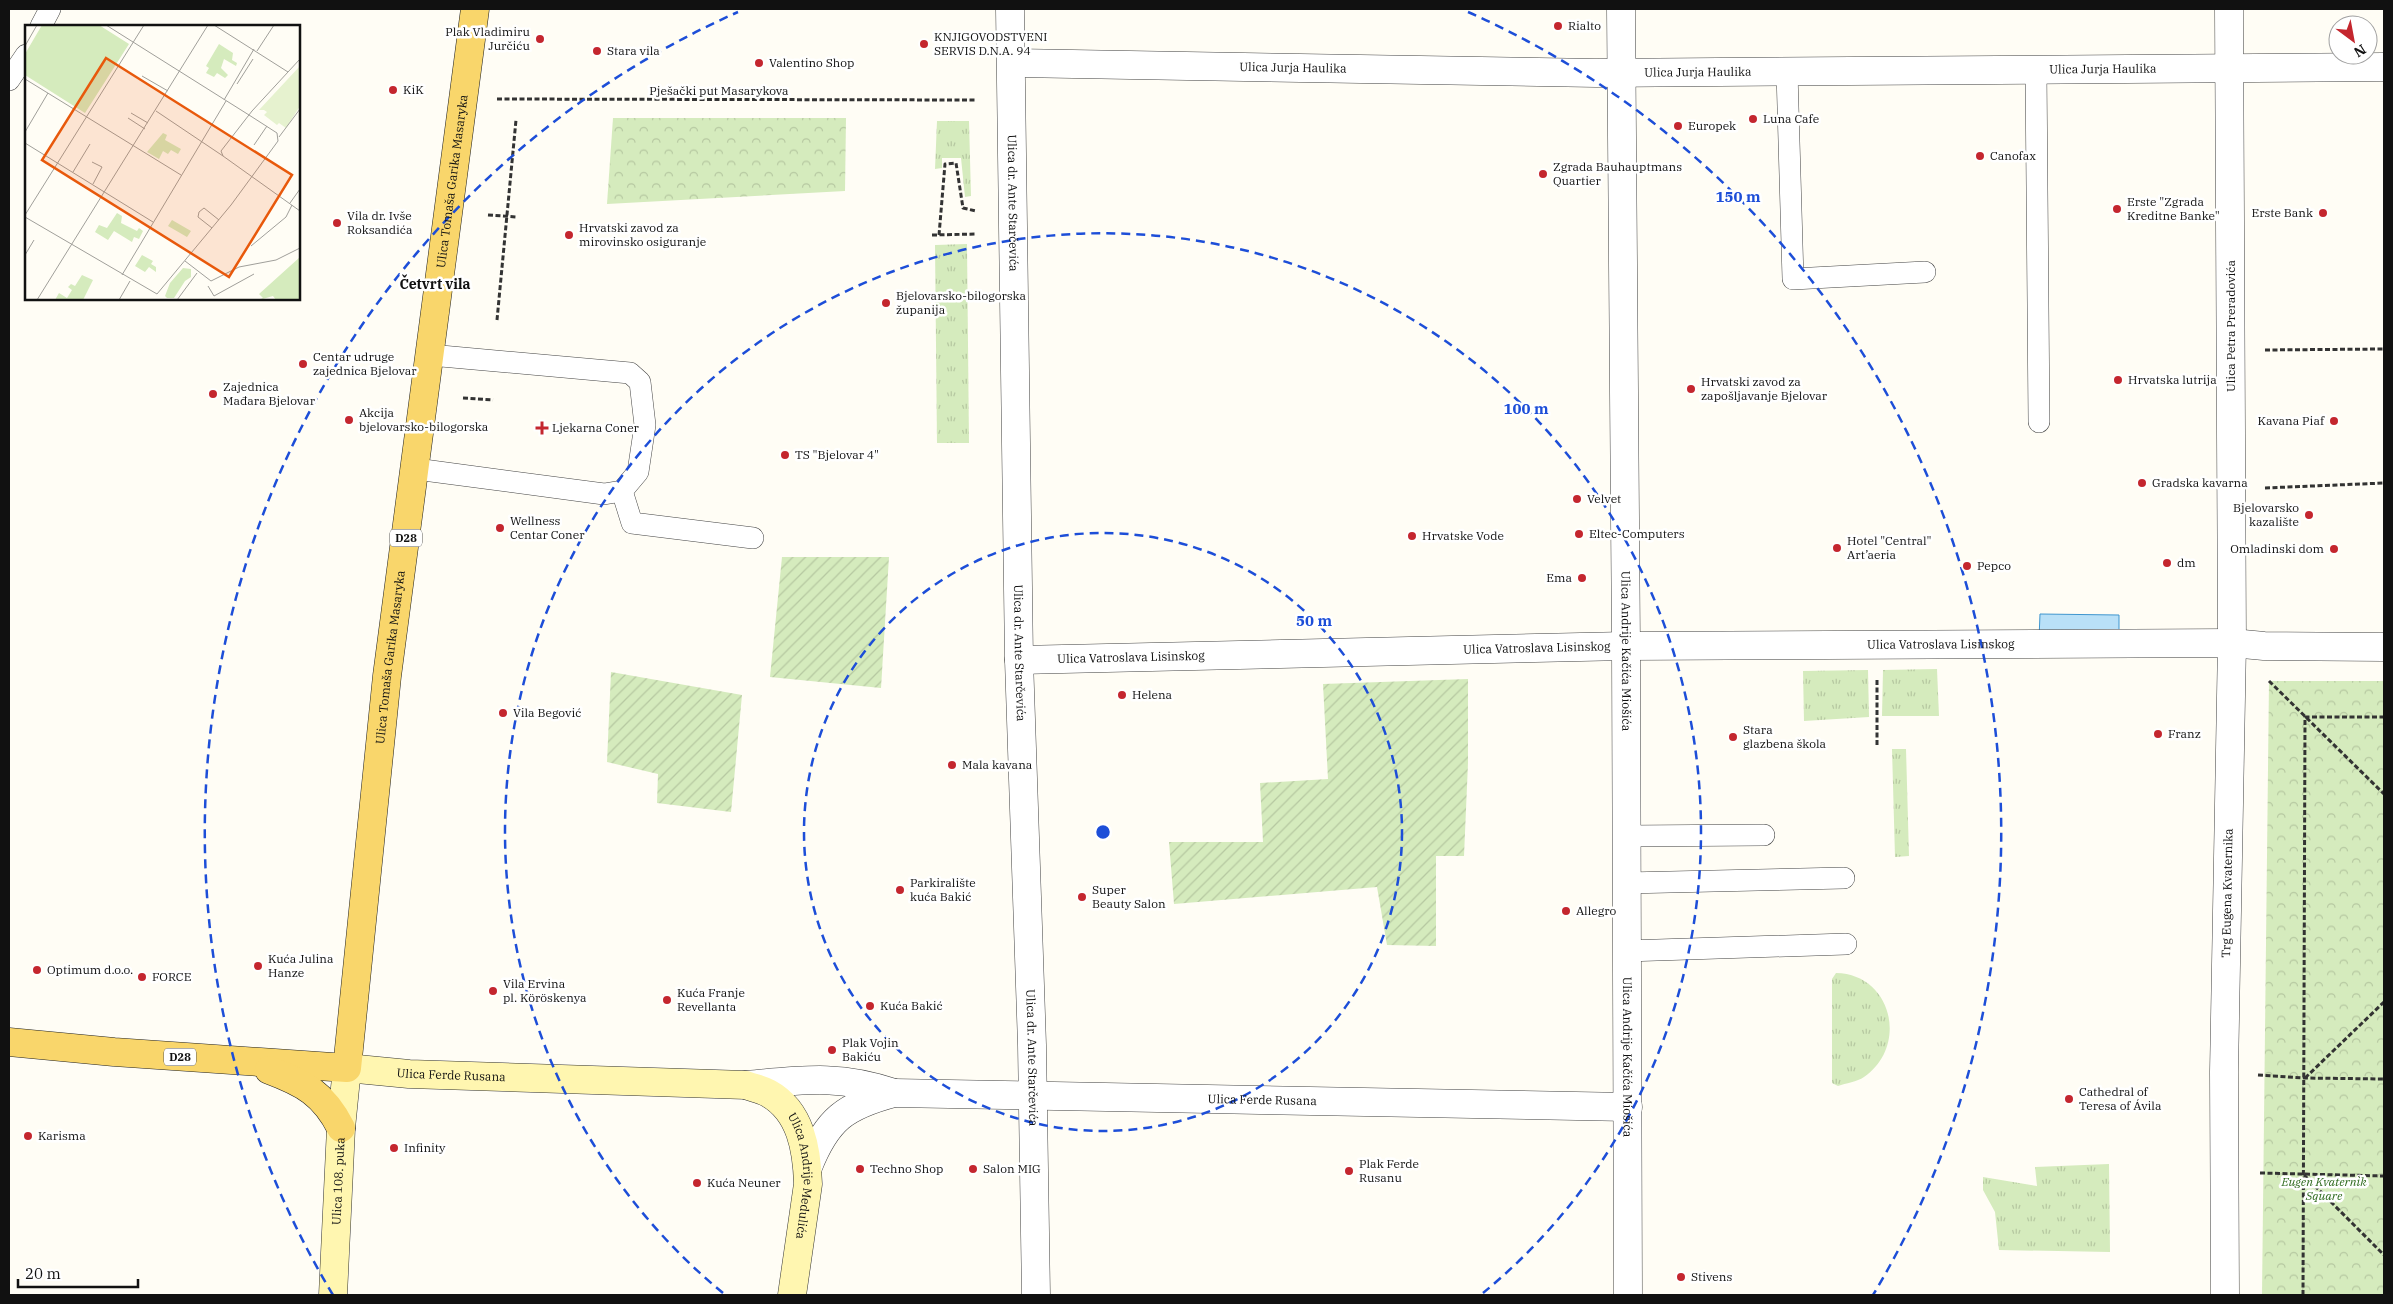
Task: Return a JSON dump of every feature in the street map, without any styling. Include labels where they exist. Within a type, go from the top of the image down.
[{"type":"main road","name":"Ulica Tomaša Garika Masaryka","points":[[347,1068],[387,676],[416,468],[475,9]]},
{"type":"main road","name":"Ulica Ferde Rusana","points":[[9,1042],[410,1074],[746,1085]]},
{"type":"main road","points":[[247,1061],[306,1086],[326,1104],[341,1128]]},
{"type":"main road","name":"Ulica 108. puka","points":[[333,1295],[341,1128],[347,1068]]},
{"type":"main road","name":"Ulica Andrije Medulića","points":[[746,1085],[767,1092],[784,1105],[799,1129],[808,1166],[808,1184],[792,1295]]},
{"type":"street","name":"Ulica dr. Ante Starčevića","points":[[1010,9],[1019,660],[1034,1097],[1036,1295]]},
{"type":"street","name":"Ulica Andrije Kačića Miošića","points":[[1621,9],[1620,73],[1626,646],[1628,1295]]},
{"type":"street","name":"Ulica Petra Preradovića","points":[[2229,9],[2232,643]]},
{"type":"street","name":"Ulica Jurja Haulika","points":[[1012,63],[1620,73],[2228,70],[2384,67]]},
{"type":"street","name":"Ulica Vatroslava Lisinskog","points":[[1019,660],[1626,646],[2232,643]]},
{"type":"street","points":[[2232,643],[2264,646],[2384,646]]},
{"type":"street","name":"Trg Eugena Kvaternika","points":[[2225,1295],[2224,1072],[2232,643]]},
{"type":"street","name":"Ulica Ferde Rusana","points":[[746,1085],[806,1079],[841,1080],[866,1083],[894,1093]]},
{"type":"street","name":"Ulica Ferde Rusana","points":[[808,1166],[818,1142],[830,1124],[867,1100],[894,1093],[1628,1107]]},
{"type":"lane","points":[[42,25],[50,9]]},
{"type":"lane","points":[[9,80],[25,56]]},
{"type":"lane","points":[[2036,71],[2038,422]]},
{"type":"lane","points":[[1787,72],[1793,279],[1925,272]]},
{"type":"lane","points":[[416,468],[604,494],[622,491],[638,472],[646,425],[640,382],[630,372],[430,354]]},
{"type":"lane","points":[[622,491],[632,522],[753,538]]},
{"type":"lane","points":[[1626,836],[1764,835]]},
{"type":"lane","points":[[1626,883],[1844,878]]},
{"type":"lane","points":[[1626,951],[1846,944]]},
{"type":"path","name":"Pješački put Masarykova","points":[[462,99],[976,100]]},
{"type":"path","points":[[497,320],[516,120]]},
{"type":"path","points":[[939,235],[945,164],[956,163],[963,208],[976,211]]},
{"type":"path","points":[[488,215],[517,217]]},
{"type":"path","points":[[932,235],[976,234]]},
{"type":"path","points":[[2231,350],[2384,350]]},
{"type":"path","points":[[463,398],[494,400]]},
{"type":"path","points":[[2232,488],[2384,484]]},
{"type":"path","points":[[2232,643],[2384,794]]},
{"type":"path","points":[[1876,644],[1877,745]]},
{"type":"path","points":[[2305,716],[2384,717]]},
{"type":"path","points":[[2302,1295],[2305,1078],[2305,716]]},
{"type":"path","points":[[2305,1078],[2384,1002]]},
{"type":"path","points":[[2224,1072],[2305,1078],[2384,1079]]},
{"type":"path","points":[[2224,1172],[2384,1176]]},
{"type":"path","points":[[2304,1175],[2384,1255]]},
{"type":"green space","points":[[613,118],[846,118],[845,191],[607,204]]},
{"type":"green space","points":[[937,121],[969,121],[971,196],[965,197],[961,158],[942,158],[942,168],[935,169]]},
{"type":"green space","points":[[967,244],[969,443],[937,443],[935,245]]},
{"type":"green space","points":[[782,557],[889,557],[881,688],[770,677]]},
{"type":"green space","points":[[1937,669],[1939,716],[1882,716],[1883,670]]},
{"type":"green space","points":[[1868,670],[1869,717],[1804,721],[1803,671]]},
{"type":"green space","points":[[611,672],[742,695],[731,812],[657,803],[658,774],[607,762]]},
{"type":"green space","points":[[1468,679],[1468,763],[1464,856],[1436,856],[1436,946],[1387,945],[1377,887],[1174,904],[1169,842],[1263,842],[1260,783],[1328,779],[1323,684]]},
{"type":"green space","name":"Eugen Kvaternik Square","points":[[2269,681],[2384,681],[2384,1295],[2262,1295]]},
{"type":"green space","points":[[1892,749],[1906,749],[1909,856],[1895,857]]},
{"type":"green space","points":[[1836,973],[1855,976],[1870,985],[1881,998],[1888,1014],[1890,1031],[1886,1048],[1878,1064],[1861,1079],[1838,1086],[1832,1083],[1832,979]]},
{"type":"green space","points":[[2109,1164],[2110,1252],[1999,1250],[1995,1212],[1983,1190],[1983,1177],[2037,1186],[2035,1167]]},
{"type":"water","points":[[2040,614],[2119,615],[2119,641],[2039,639]]},
{"type":"place","name":"Rialto","points":[[1558,26]]},
{"type":"place","name":"Plak Vladimiru Jurčiću","points":[[540,39]]},
{"type":"place","name":"KNJIGOVODSTVENI SERVIS D.N.A. 94","points":[[924,44]]},
{"type":"place","name":"Stara vila","points":[[597,51]]},
{"type":"place","name":"Valentino Shop","points":[[759,63]]},
{"type":"place","name":"KiK","points":[[393,90]]},
{"type":"place","name":"Luna Cafe","points":[[1753,119]]},
{"type":"place","name":"Europek","points":[[1678,126]]},
{"type":"place","name":"Canofax","points":[[1980,156]]},
{"type":"place","name":"Zgrada Bauhauptmans Quartier","points":[[1543,174]]},
{"type":"place","name":"Erste \"Zgrada Kreditne Banke\"","points":[[2117,209]]},
{"type":"place","name":"Erste Bank","points":[[2323,213]]},
{"type":"place","name":"Vila dr. Ivše Roksandića","points":[[337,223]]},
{"type":"place","name":"Hrvatski zavod za mirovinsko osiguranje","points":[[569,235]]},
{"type":"place","name":"Bjelovarsko-bilogorska županija","points":[[886,303]]},
{"type":"place","name":"Centar udruge zajednica Bjelovar","points":[[303,364]]},
{"type":"place","name":"Hrvatska lutrija","points":[[2118,380]]},
{"type":"place","name":"Hrvatski zavod za zapošljavanje Bjelovar","points":[[1691,389]]},
{"type":"place","name":"Zajednica Mađara Bjelovar","points":[[213,394]]},
{"type":"place","name":"Akcija bjelovarsko-bilogorska","points":[[349,420]]},
{"type":"place","name":"Kavana Piaf","points":[[2334,421]]},
{"type":"place","name":"Ljekarna Coner","points":[[542,428]]},
{"type":"place","name":"TS \"Bjelovar 4\"","points":[[785,455]]},
{"type":"place","name":"Gradska kavarna","points":[[2142,483]]},
{"type":"place","name":"Velvet","points":[[1577,499]]},
{"type":"place","name":"Bjelovarsko kazalište","points":[[2309,515]]},
{"type":"place","name":"Wellness Centar Coner","points":[[500,528]]},
{"type":"place","name":"Eltec-Computers","points":[[1579,534]]},
{"type":"place","name":"Hrvatske Vode","points":[[1412,536]]},
{"type":"place","name":"Hotel \"Central\" Art’aeria","points":[[1837,548]]},
{"type":"place","name":"Omladinski dom","points":[[2334,549]]},
{"type":"place","name":"dm","points":[[2167,563]]},
{"type":"place","name":"Pepco","points":[[1967,566]]},
{"type":"place","name":"Ema","points":[[1582,578]]},
{"type":"place","name":"Helena","points":[[1122,695]]},
{"type":"place","name":"Vila Begović","points":[[503,713]]},
{"type":"place","name":"Franz","points":[[2158,734]]},
{"type":"place","name":"Stara glazbena škola","points":[[1733,737]]},
{"type":"place","name":"Mala kavana","points":[[952,765]]},
{"type":"place","name":"Parkiralište kuća Bakić","points":[[900,890]]},
{"type":"place","name":"Super Beauty Salon","points":[[1082,897]]},
{"type":"place","name":"Allegro","points":[[1566,911]]},
{"type":"place","name":"Kuća Julina Hanze","points":[[258,966]]},
{"type":"place","name":"Optimum d.o.o.","points":[[37,970]]},
{"type":"place","name":"FORCE","points":[[142,977]]},
{"type":"place","name":"Vila Ervina pl. Köröskenya","points":[[493,991]]},
{"type":"place","name":"Kuća Franje Revellanta","points":[[667,1000]]},
{"type":"place","name":"Kuća Bakić","points":[[870,1006]]},
{"type":"place","name":"Plak Vojin Bakiću","points":[[832,1050]]},
{"type":"place","name":"Cathedral of Teresa of Ávila","points":[[2069,1099]]},
{"type":"place","name":"Karisma","points":[[28,1136]]},
{"type":"place","name":"Infinity","points":[[394,1148]]},
{"type":"place","name":"Techno Shop","points":[[860,1169]]},
{"type":"place","name":"Salon MIG","points":[[973,1169]]},
{"type":"place","name":"Plak Ferde Rusanu","points":[[1349,1171]]},
{"type":"place","name":"Kuća Neuner","points":[[697,1183]]},
{"type":"place","name":"Stivens","points":[[1681,1277]]},
{"type":"district","name":"Četvrt vila","points":[[435,284]]}]
